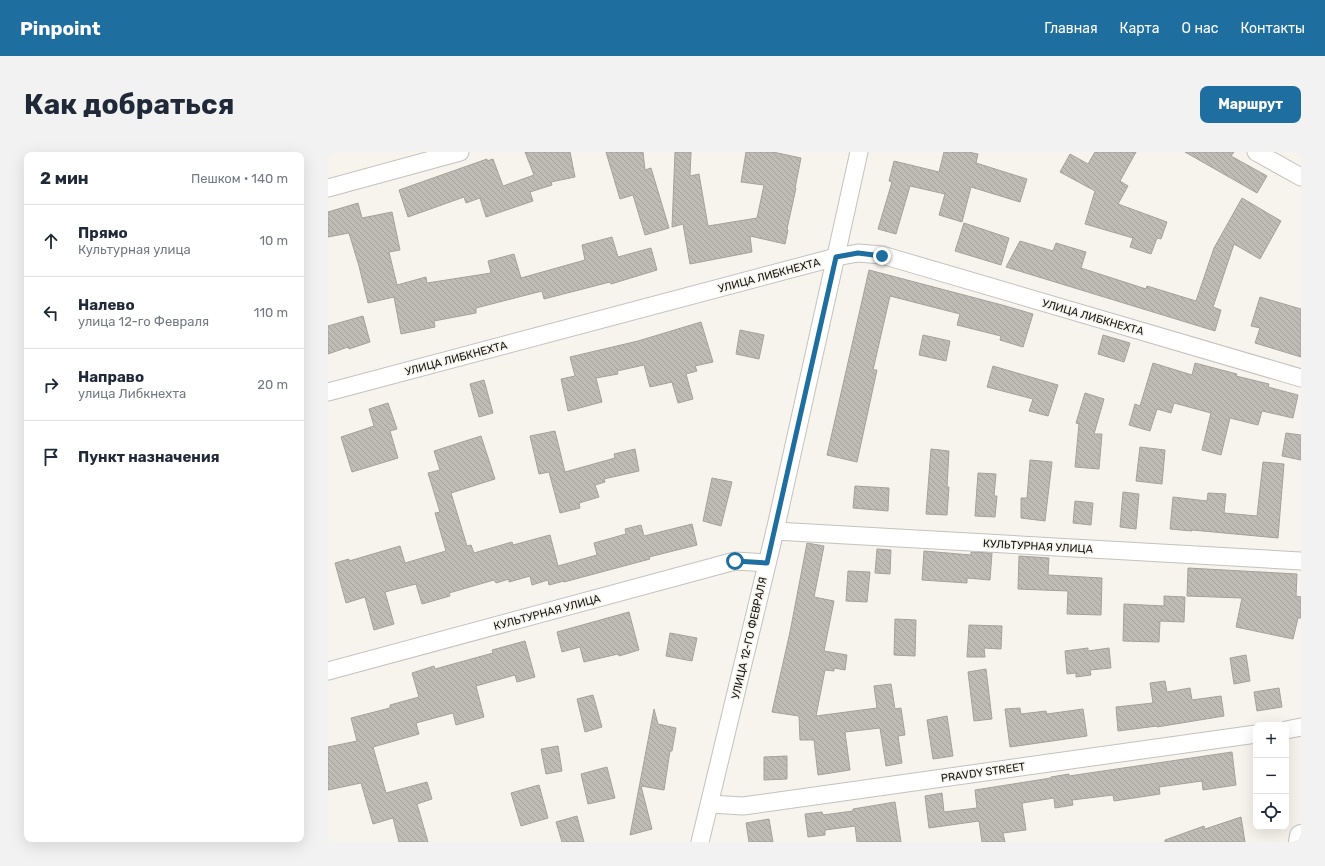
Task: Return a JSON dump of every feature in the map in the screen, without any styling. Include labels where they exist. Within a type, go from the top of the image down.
[{"type":"street","points":[[328,188],[460,152]]},
{"type":"street","name":"УЛИЦА 12-ГО ФЕВРАЛЯ","points":[[700,842],[775,531],[859,152]]},
{"type":"street","points":[[1256,152],[1301,178]]},
{"type":"street","name":"УЛИЦА ЛИБКНЕХТА","points":[[328,392],[836,257],[858,253],[882,256],[1301,378]]},
{"type":"street","name":"КУЛЬТУРНАЯ УЛИЦА","points":[[775,531],[1301,561]]},
{"type":"street","name":"КУЛЬТУРНАЯ УЛИЦА","points":[[328,672],[735,561],[767,563]]},
{"type":"street","points":[[1289,729],[1301,727]]},
{"type":"street","name":"PRAVDY STREET","points":[[710,804],[743,806],[1253,734]]},
{"type":"street","points":[[1300,842],[1301,836]]},
{"type":"building","points":[[525,152],[570,152],[575,177],[551,182],[552,185],[530,192],[533,201],[486,217],[480,198],[466,203],[464,197],[408,217],[399,190],[487,159],[487,161],[493,159],[503,186],[534,175]]},
{"type":"building","points":[[606,152],[643,152],[645,170],[651,168],[669,228],[645,235],[633,195],[620,199]]},
{"type":"building","points":[[675,152],[691,152],[690,176],[699,174],[708,226],[757,218],[764,185],[741,182],[746,152],[773,152],[801,158],[785,244],[750,236],[752,252],[690,264],[683,224],[672,227]]},
{"type":"building","points":[[944,152],[968,152],[978,154],[976,163],[1027,179],[1020,202],[971,187],[962,222],[939,215],[945,194],[910,186],[896,234],[878,229],[892,182],[889,181],[894,161],[939,172]]},
{"type":"building","points":[[1095,152],[1136,152],[1120,181],[1128,186],[1118,204],[1167,222],[1161,239],[1157,238],[1151,254],[1130,247],[1133,238],[1085,224],[1095,191],[1060,172],[1070,154],[1088,164]]},
{"type":"building","points":[[1185,152],[1234,152],[1231,156],[1267,176],[1257,193]]},
{"type":"building","points":[[1242,198],[1281,221],[1260,259],[1234,244],[1213,307],[1221,310],[1215,331],[1006,267],[1020,241],[1053,251],[1056,243],[1086,252],[1081,268],[1146,289],[1147,286],[1196,301],[1214,248]]},
{"type":"building","points":[[358,203],[362,218],[392,212],[400,250],[389,252],[397,285],[426,277],[427,283],[491,273],[488,261],[514,254],[521,278],[585,260],[582,245],[612,237],[618,257],[651,248],[657,270],[611,284],[610,282],[544,299],[542,291],[476,308],[476,313],[434,321],[435,327],[401,334],[394,297],[368,303],[349,233],[328,237],[328,212]]},
{"type":"building","points":[[964,223],[1009,238],[1001,265],[955,251]]},
{"type":"building","points":[[869,270],[1033,314],[1023,347],[1000,340],[1001,336],[957,325],[960,314],[890,296],[873,370],[877,370],[857,462],[827,455]]},
{"type":"building","points":[[1260,297],[1301,309],[1301,357],[1255,343],[1260,328],[1251,326]]},
{"type":"building","points":[[363,316],[370,342],[349,349],[348,347],[328,354],[328,326]]},
{"type":"building","points":[[701,322],[713,362],[695,366],[697,371],[686,374],[693,399],[678,403],[672,382],[650,387],[644,365],[617,371],[618,374],[596,378],[602,402],[568,411],[561,379],[575,376],[570,357],[638,341]]},
{"type":"building","points":[[740,330],[764,335],[759,359],[736,354]]},
{"type":"building","points":[[923,335],[950,341],[946,361],[919,355]]},
{"type":"building","points":[[1103,335],[1130,343],[1124,362],[1098,354]]},
{"type":"building","points":[[1153,363],[1192,375],[1195,363],[1237,374],[1236,376],[1269,384],[1268,387],[1298,395],[1293,418],[1262,411],[1258,425],[1230,418],[1221,455],[1202,450],[1211,413],[1174,403],[1171,413],[1157,409],[1150,431],[1129,425],[1135,404],[1140,406]]},
{"type":"building","points":[[993,366],[1058,385],[1048,416],[1029,411],[1033,399],[987,387]]},
{"type":"building","points":[[484,380],[493,413],[479,417],[470,384]]},
{"type":"building","points":[[1085,393],[1104,399],[1094,434],[1102,434],[1099,469],[1075,467],[1079,424],[1076,423]]},
{"type":"building","points":[[388,403],[397,429],[390,431],[398,458],[352,472],[341,437],[374,426],[369,409]]},
{"type":"building","points":[[555,431],[565,472],[615,458],[614,454],[635,449],[639,471],[604,479],[605,482],[595,485],[599,497],[579,503],[580,508],[560,513],[549,472],[539,474],[530,436]]},
{"type":"building","points":[[1286,433],[1301,435],[1301,460],[1282,456]]},
{"type":"building","points":[[481,436],[495,479],[451,493],[467,546],[471,545],[474,553],[512,542],[513,545],[550,535],[558,566],[597,555],[594,543],[626,534],[625,529],[641,525],[644,536],[692,524],[697,545],[649,557],[650,559],[549,585],[548,580],[532,585],[530,576],[509,582],[509,579],[496,583],[494,580],[449,593],[450,596],[422,604],[416,584],[385,592],[394,624],[374,630],[365,597],[346,603],[335,563],[349,559],[349,561],[400,546],[405,563],[446,551],[435,513],[440,512],[428,473],[440,470],[434,451]]},
{"type":"building","points":[[1140,447],[1165,450],[1162,484],[1136,481]]},
{"type":"building","points":[[931,449],[949,451],[947,515],[926,514]]},
{"type":"building","points":[[1030,460],[1052,462],[1045,521],[1021,518],[1021,498],[1027,498]]},
{"type":"building","points":[[1263,462],[1284,464],[1278,538],[1170,529],[1173,497],[1207,501],[1208,493],[1226,494],[1224,513],[1257,516]]},
{"type":"building","points":[[978,473],[996,474],[994,496],[997,496],[995,517],[975,516]]},
{"type":"building","points":[[712,478],[732,482],[721,526],[703,521]]},
{"type":"building","points":[[855,486],[889,488],[888,511],[853,508]]},
{"type":"building","points":[[1123,492],[1139,494],[1136,529],[1120,527]]},
{"type":"building","points":[[1075,501],[1093,503],[1091,525],[1073,523]]},
{"type":"building","points":[[807,543],[824,546],[814,597],[834,601],[824,651],[847,655],[845,670],[834,668],[834,671],[825,670],[816,716],[877,708],[874,686],[891,684],[895,709],[901,708],[905,735],[898,736],[902,763],[886,766],[880,728],[845,732],[850,770],[818,775],[814,740],[800,740],[799,716],[772,712],[790,632]]},
{"type":"building","points":[[877,549],[891,550],[890,574],[875,573]]},
{"type":"building","points":[[924,551],[971,555],[971,552],[992,553],[990,580],[967,578],[967,583],[922,580]]},
{"type":"building","points":[[1019,556],[1049,558],[1048,575],[1102,578],[1101,615],[1067,614],[1068,591],[1018,589]]},
{"type":"building","points":[[1188,568],[1297,574],[1296,596],[1301,597],[1301,618],[1298,618],[1293,639],[1236,627],[1242,598],[1187,596]]},
{"type":"building","points":[[848,571],[870,572],[867,602],[846,601]]},
{"type":"building","points":[[1164,596],[1185,597],[1184,622],[1160,621],[1159,642],[1123,641],[1124,604],[1164,606]]},
{"type":"building","points":[[629,612],[639,650],[619,656],[618,654],[584,662],[580,647],[562,652],[557,632]]},
{"type":"building","points":[[895,619],[916,620],[915,656],[894,655]]},
{"type":"building","points":[[969,625],[1002,626],[1001,649],[984,648],[985,657],[967,657]]},
{"type":"building","points":[[670,633],[697,638],[692,661],[666,656]]},
{"type":"building","points":[[525,641],[535,677],[517,682],[515,675],[476,686],[484,717],[456,725],[453,713],[416,723],[419,734],[373,747],[386,793],[427,782],[432,799],[417,804],[428,842],[399,842],[393,818],[373,824],[361,783],[328,790],[328,747],[357,741],[351,718],[390,708],[390,705],[419,697],[412,673],[434,666],[435,669],[493,653],[492,650]]},
{"type":"building","points":[[1088,648],[1088,651],[1109,648],[1111,668],[1090,670],[1091,675],[1076,677],[1076,673],[1067,674],[1065,651]]},
{"type":"building","points":[[1246,655],[1250,681],[1234,684],[1230,658]]},
{"type":"building","points":[[986,669],[992,719],[974,721],[968,672]]},
{"type":"building","points":[[1165,681],[1167,692],[1190,688],[1192,700],[1221,696],[1224,716],[1157,727],[1118,731],[1116,707],[1153,703],[1150,683]]},
{"type":"building","points":[[1279,688],[1282,707],[1257,711],[1254,692]]},
{"type":"building","points":[[593,695],[602,727],[585,732],[577,699]]},
{"type":"building","points":[[1020,708],[1021,714],[1046,711],[1047,714],[1083,709],[1087,736],[1010,747],[1005,709]]},
{"type":"building","points":[[654,709],[658,724],[676,728],[672,751],[670,751],[664,790],[641,786],[652,829],[630,835]]},
{"type":"building","points":[[947,716],[953,756],[933,759],[927,720]]},
{"type":"building","points":[[558,746],[562,771],[546,774],[541,749]]},
{"type":"building","points":[[1232,752],[1236,785],[1203,790],[1202,781],[1159,787],[1160,794],[1114,801],[1113,795],[1072,800],[1073,805],[1055,808],[1054,798],[1022,803],[1026,830],[1003,833],[1005,842],[982,842],[979,821],[929,828],[925,796],[942,793],[944,812],[977,808],[975,790],[1069,774],[1069,776]]},
{"type":"building","points":[[787,756],[787,779],[764,780],[764,757]]},
{"type":"building","points":[[607,767],[615,798],[588,804],[581,774]]},
{"type":"building","points":[[539,785],[548,818],[521,826],[511,793]]},
{"type":"building","points":[[895,802],[901,842],[857,842],[855,826],[825,830],[825,835],[808,837],[805,814],[822,812],[823,815],[853,811],[853,809]]},
{"type":"building","points":[[577,816],[584,842],[562,842],[556,822]]},
{"type":"building","points":[[1241,817],[1245,842],[1165,842],[1165,840],[1204,826],[1205,829]]},
{"type":"building","points":[[769,819],[773,842],[749,842],[746,823]]},
{"type":"route","points":[[735,561],[767,563],[836,257],[858,253],[882,256]]}]
